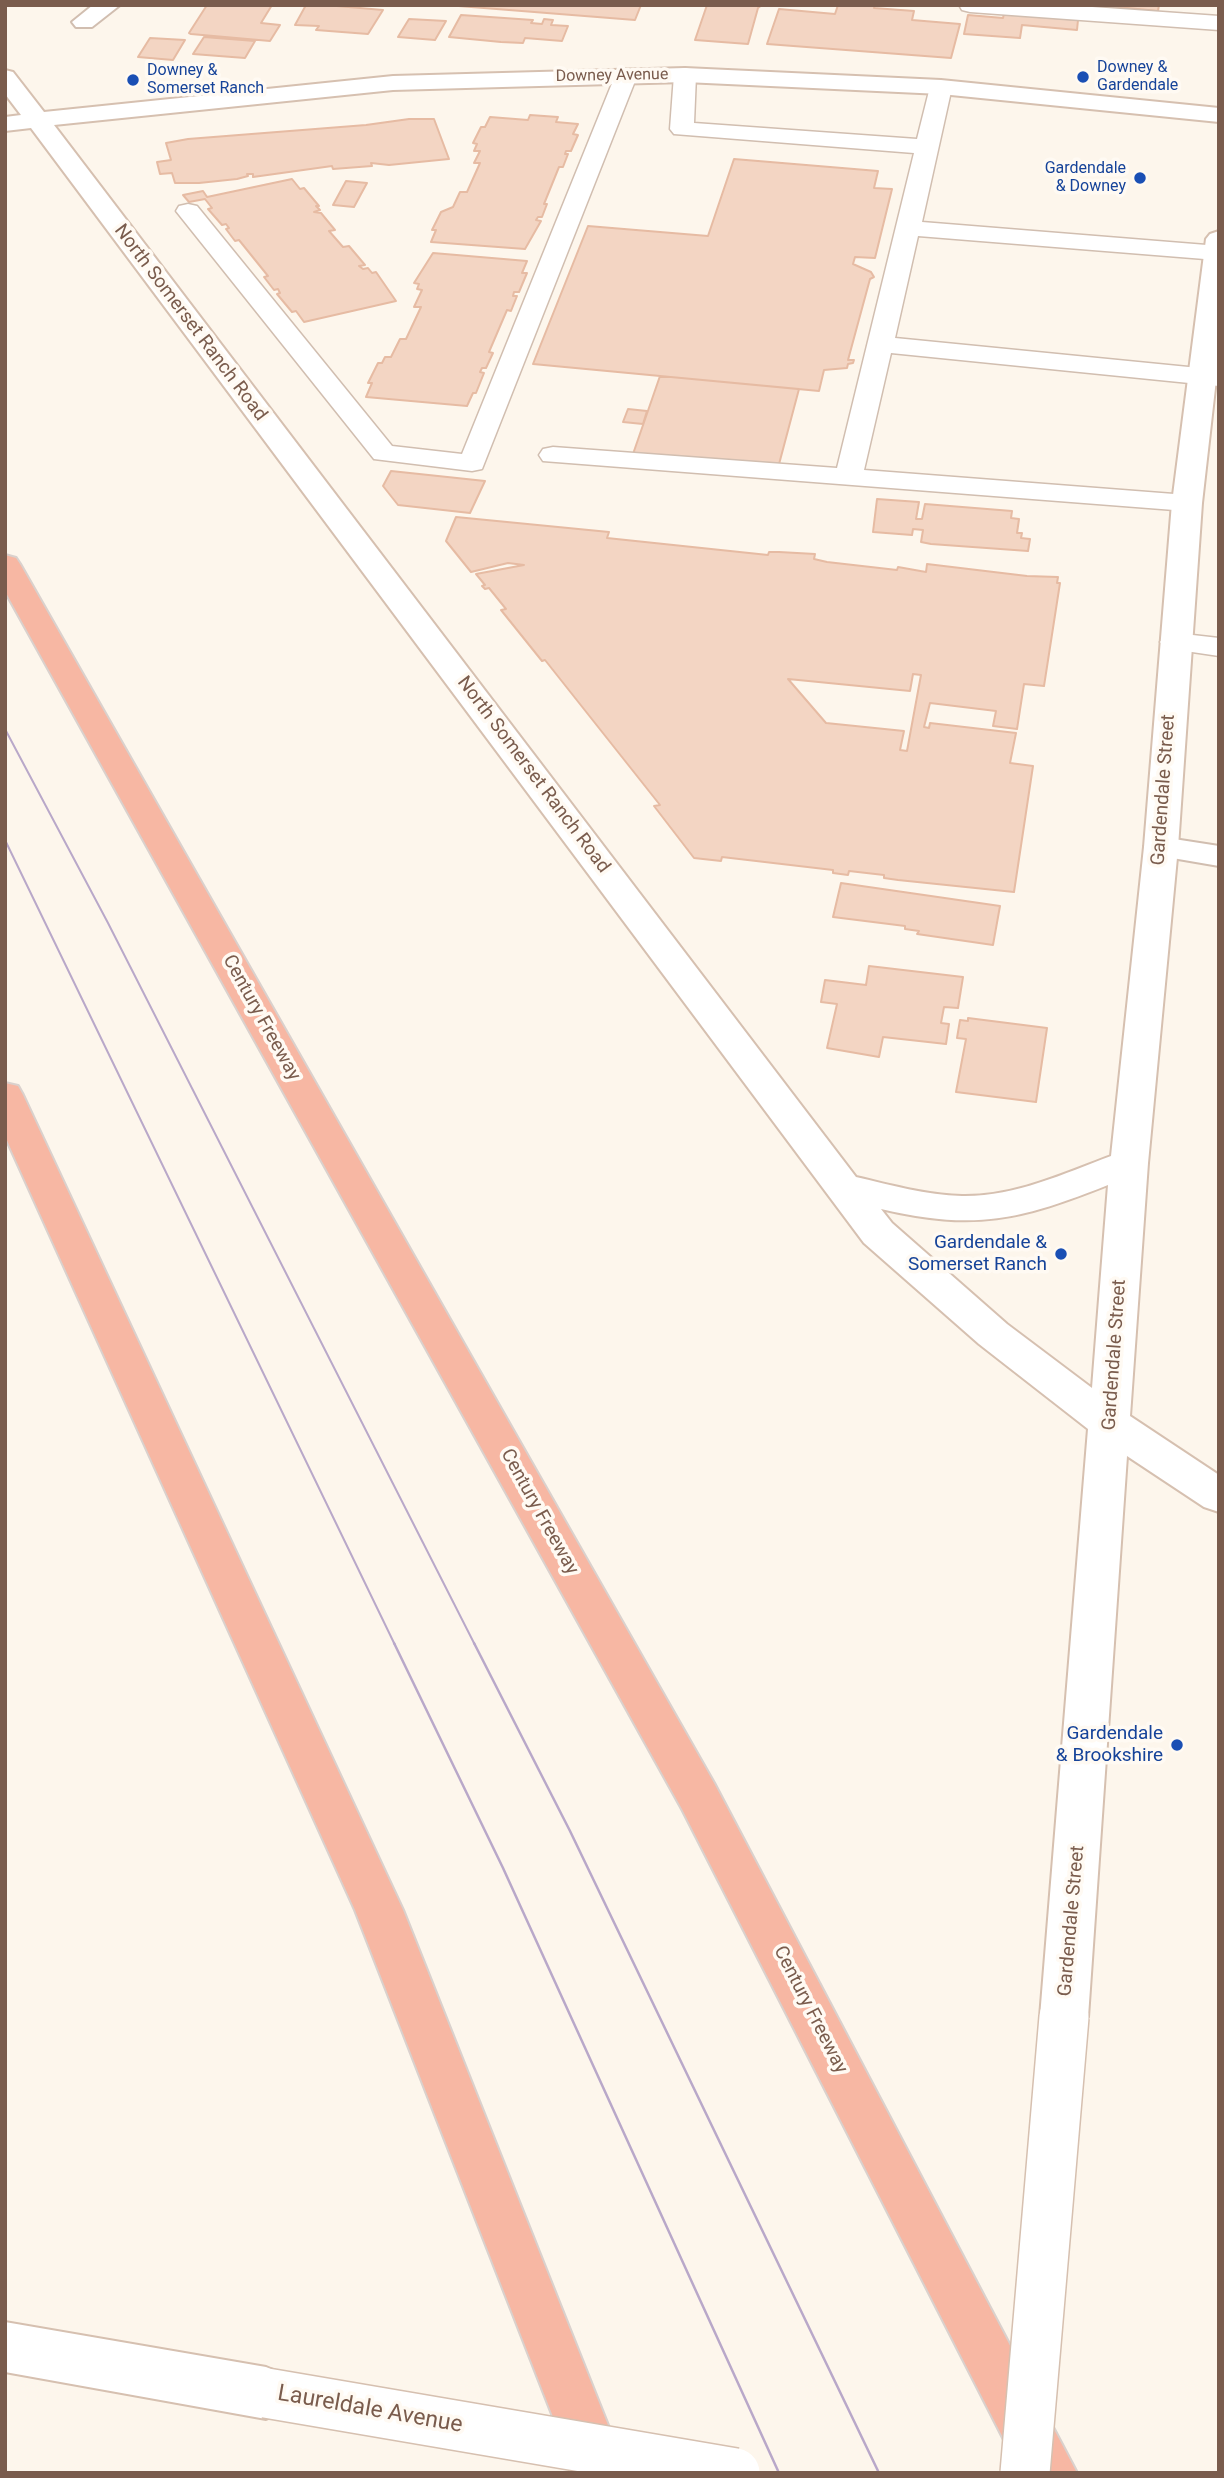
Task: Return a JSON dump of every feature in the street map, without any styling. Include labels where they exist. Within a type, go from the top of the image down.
[{"type":"highway","name":"Century Freeway","points":[[5,564],[698,1796],[1050,2473]]},
{"type":"highway","points":[[5,1095],[379,1910],[603,2473]]},
{"type":"street","points":[[84,22],[109,5]]},
{"type":"street","name":"Downey Avenue","points":[[5,124],[284,92],[393,83],[685,75],[941,87],[1219,115]]},
{"type":"street","name":"North Somerset Ranch Road","points":[[5,77],[878,1233],[993,1334],[1111,1424],[1219,1496]]},
{"type":"street","name":"Gardendale Street","points":[[1025,2473],[1065,2017],[1129,1163],[1161,847],[1187,503],[1210,377],[1217,259]]},
{"type":"street","points":[[1161,847],[1219,856]]},
{"type":"street","points":[[845,1188],[932,1206],[976,1209],[1014,1204],[1129,1163]]},
{"type":"street","name":"Laureldale Avenue","points":[[5,2347],[735,2473]]},
{"type":"lane","points":[[970,5],[1219,23]]},
{"type":"lane","points":[[685,75],[681,129],[927,147]]},
{"type":"lane","points":[[188,211],[384,453],[472,463],[626,76]]},
{"type":"lane","points":[[849,477],[941,87]]},
{"type":"lane","points":[[908,228],[1217,259]]},
{"type":"lane","points":[[881,344],[1210,377]]},
{"type":"lane","points":[[553,455],[1187,503]]},
{"type":"lane","points":[[1175,642],[1219,647]]},
{"type":"building","points":[[207,5],[272,5],[261,23],[280,25],[270,41],[189,33]]},
{"type":"building","points":[[306,5],[383,10],[368,34],[316,30],[319,26],[295,25]]},
{"type":"building","points":[[446,5],[641,5],[635,20]]},
{"type":"building","points":[[707,5],[762,5],[758,8],[748,44],[695,40]]},
{"type":"building","points":[[838,5],[875,5],[874,8],[914,11],[912,20],[960,24],[951,58],[767,44],[779,9],[835,14]]},
{"type":"building","points":[[1097,5],[1159,5],[1158,11]]},
{"type":"building","points":[[1004,14],[1078,20],[1077,30],[1022,25],[1020,38],[964,34],[968,15],[1003,18]]},
{"type":"building","points":[[461,15],[533,20],[531,23],[542,24],[544,19],[553,20],[551,25],[568,26],[562,41],[525,38],[523,43],[449,37]]},
{"type":"building","points":[[409,19],[446,21],[435,40],[398,37]]},
{"type":"building","points":[[204,37],[255,41],[245,58],[193,54]]},
{"type":"building","points":[[150,38],[185,40],[173,60],[138,57]]},
{"type":"building","points":[[530,115],[558,117],[556,122],[578,124],[573,134],[578,135],[571,151],[566,151],[565,154],[568,154],[563,167],[559,167],[544,204],[547,204],[542,217],[536,220],[541,221],[525,249],[431,242],[436,230],[432,230],[441,212],[453,207],[460,192],[467,192],[480,163],[474,163],[480,151],[474,151],[477,144],[473,143],[481,127],[485,127],[490,117],[528,120]]},
{"type":"building","points":[[409,119],[434,119],[449,159],[389,165],[371,163],[372,166],[333,169],[332,166],[253,177],[253,174],[247,174],[248,176],[237,179],[199,183],[175,183],[172,173],[160,174],[157,162],[171,160],[166,143],[188,139],[366,125]]},
{"type":"building","points":[[734,159],[878,171],[874,188],[892,189],[875,258],[855,257],[853,264],[871,272],[874,277],[870,279],[848,360],[854,360],[853,363],[848,364],[847,368],[824,370],[819,391],[533,364],[588,226],[708,236]]},
{"type":"building","points":[[292,179],[300,189],[304,188],[319,206],[316,206],[320,210],[314,212],[321,213],[335,230],[329,231],[343,247],[349,246],[365,265],[359,266],[368,268],[372,273],[376,272],[396,301],[304,322],[277,294],[280,293],[278,289],[274,290],[264,277],[268,276],[239,240],[235,241],[226,229],[229,228],[226,224],[222,225],[208,209],[212,208],[205,199],[189,202],[183,195],[203,191],[207,197]]},
{"type":"building","points":[[346,181],[367,183],[354,207],[333,205]]},
{"type":"building","points":[[433,253],[527,261],[522,273],[527,273],[519,292],[514,292],[513,296],[517,296],[511,311],[507,310],[489,352],[493,353],[486,368],[482,368],[480,372],[484,373],[476,393],[473,393],[467,406],[366,397],[372,383],[368,383],[378,363],[382,363],[385,357],[391,357],[400,339],[406,339],[421,307],[414,307],[422,290],[417,289],[419,284],[414,283]]},
{"type":"building","points":[[660,376],[799,389],[778,468],[633,454]]},
{"type":"building","points":[[628,409],[647,411],[643,424],[623,422]]},
{"type":"building","points":[[391,471],[485,481],[470,513],[398,505],[383,486]]},
{"type":"building","points":[[877,499],[919,502],[916,519],[922,519],[925,504],[1012,511],[1011,518],[1019,519],[1017,533],[1022,533],[1021,538],[1030,539],[1028,551],[921,542],[923,530],[913,529],[912,535],[873,532]]},
{"type":"building","points":[[456,517],[609,532],[607,538],[768,555],[769,552],[815,554],[814,559],[827,562],[897,570],[898,567],[926,572],[927,564],[1058,577],[1057,583],[1060,583],[1044,686],[1024,684],[1017,729],[993,726],[996,711],[930,703],[924,727],[929,728],[930,723],[1016,733],[1010,763],[1033,766],[1014,892],[898,880],[884,878],[884,875],[849,871],[848,875],[833,873],[833,870],[722,857],[721,861],[694,858],[654,806],[660,805],[545,660],[542,661],[501,610],[506,609],[489,588],[482,586],[485,585],[476,574],[524,565],[508,563],[471,572],[446,541]],"holes":[[[913,674],[921,675],[907,751],[900,750],[904,731],[826,723],[788,679],[910,691]]]},
{"type":"building","points":[[841,883],[1000,906],[993,945],[917,934],[919,931],[905,929],[905,926],[833,917]]},
{"type":"building","points":[[869,966],[963,977],[958,1008],[944,1007],[941,1023],[949,1024],[946,1044],[883,1037],[879,1057],[827,1048],[837,1004],[821,1002],[825,980],[866,985]]},
{"type":"building","points":[[968,1018],[1047,1028],[1036,1102],[956,1092],[966,1039],[957,1038],[960,1020],[968,1021]]},
{"type":"tram line","points":[[5,729],[108,923],[475,1645]]},
{"type":"tram line","points":[[5,840],[395,1645]]},
{"type":"tram line","points":[[394,1643],[503,1868],[779,2473]]},
{"type":"tram line","points":[[474,1643],[570,1831],[879,2473]]},
{"type":"place","name":"Downey & Gardendale","points":[[1083,77]]},
{"type":"place","name":"Downey & Somerset Ranch","points":[[133,80]]},
{"type":"place","name":"Gardendale & Downey","points":[[1140,178]]},
{"type":"place","name":"Gardendale & Somerset Ranch","points":[[1061,1254]]},
{"type":"place","name":"Gardendale & Brookshire","points":[[1177,1745]]}]
